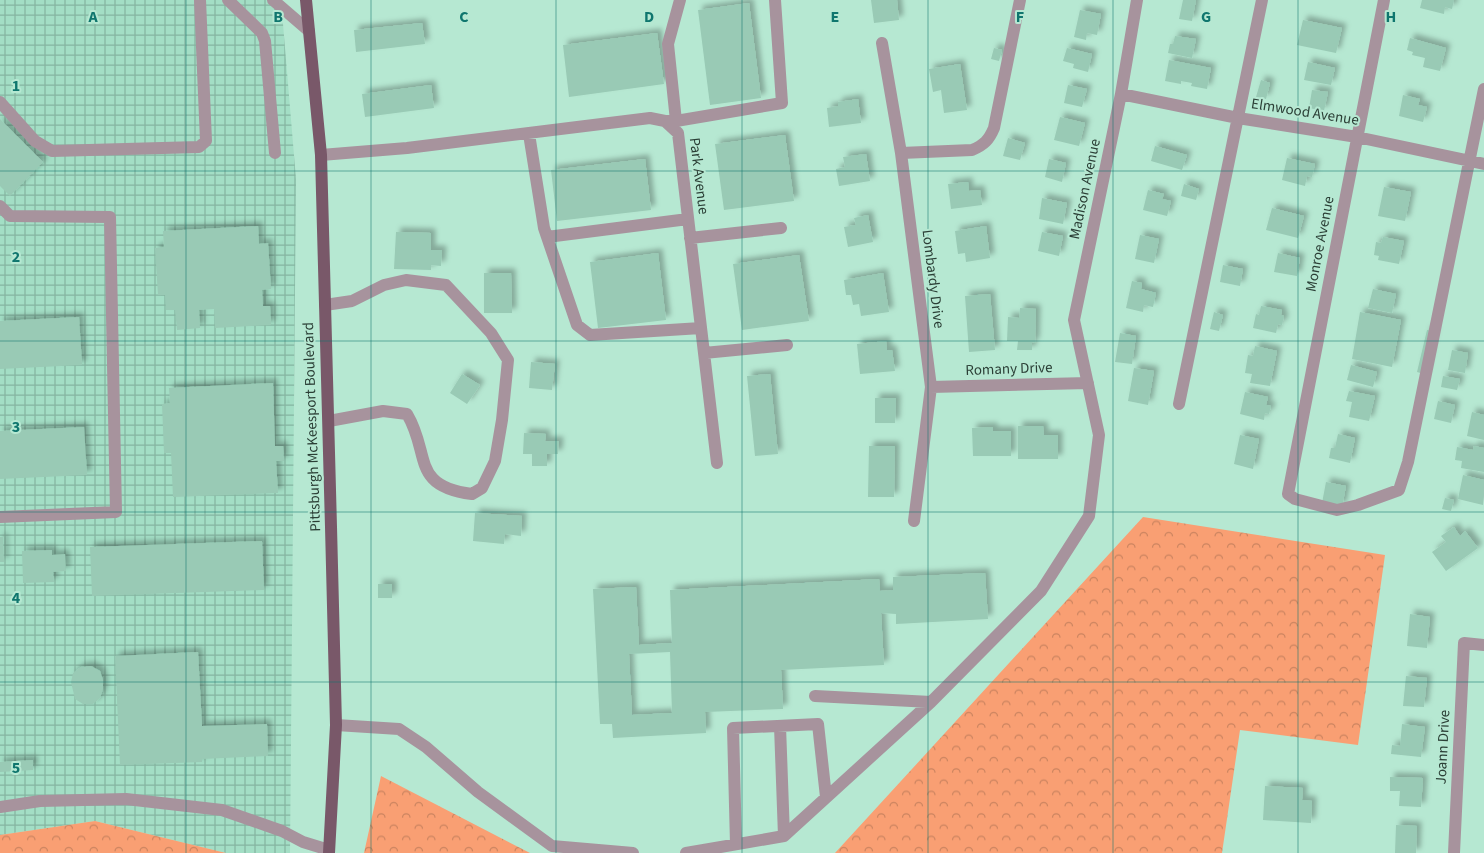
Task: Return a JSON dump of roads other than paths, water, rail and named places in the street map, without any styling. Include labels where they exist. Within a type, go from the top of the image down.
[{"type":"main road","name":"Pittsburgh McKeesport Boulevard","points":[[306,0],[321,154],[336,725],[329,852]]},
{"type":"street","points":[[0,102],[35,141],[52,151],[198,147],[206,141],[200,0]]},
{"type":"street","points":[[228,0],[262,33],[265,41],[275,153]]},
{"type":"street","points":[[273,0],[309,31]]},
{"type":"street","points":[[670,121],[668,44],[680,0]]},
{"type":"street","points":[[321,154],[407,148],[650,118],[670,121],[782,103],[775,0]]},
{"type":"street","points":[[900,153],[972,150],[981,146],[989,139],[994,128],[1020,0]]},
{"type":"street","name":"Madison Avenue","points":[[784,836],[931,702],[1042,591],[1089,516],[1099,435],[1074,320],[1121,94],[1137,0]]},
{"type":"street","points":[[1179,404],[1262,0]]},
{"type":"street","name":"Monroe Avenue","points":[[1384,0],[1288,494],[1295,499],[1337,510],[1358,505],[1399,490],[1408,462],[1470,161]]},
{"type":"street","name":"Lombardy Drive","points":[[882,43],[900,153],[931,387],[914,521]]},
{"type":"street","points":[[1470,161],[1484,89]]},
{"type":"street","name":"Elmwood Avenue","points":[[1121,94],[1238,118],[1357,137],[1484,164]]},
{"type":"street","name":"Park Avenue","points":[[670,121],[678,133],[717,464]]},
{"type":"street","points":[[529,134],[547,236],[577,324],[590,335],[701,328]]},
{"type":"street","points":[[0,206],[10,216],[110,217],[116,512],[0,517]]},
{"type":"street","points":[[547,236],[688,219]]},
{"type":"street","points":[[690,238],[781,228]]},
{"type":"street","points":[[325,304],[352,301],[384,285],[406,280],[446,285],[491,333],[508,360],[502,420],[495,461],[482,488],[472,494],[453,492],[435,482],[423,462],[418,437],[408,414],[383,411],[328,421]]},
{"type":"street","points":[[704,353],[787,345]]},
{"type":"street","name":"Romany Drive","points":[[931,387],[1088,383]]},
{"type":"street","name":"Joann Drive","points":[[1454,853],[1464,643],[1484,645]]},
{"type":"street","points":[[815,696],[931,702]]},
{"type":"street","points":[[736,844],[733,728],[818,724],[826,797]]},
{"type":"street","points":[[336,725],[399,729],[426,747],[478,792],[552,846],[632,853]]},
{"type":"street","points":[[686,853],[784,836],[780,726]]},
{"type":"street","points":[[0,808],[40,801],[126,799],[222,810],[282,831],[302,842],[329,852]]}]
